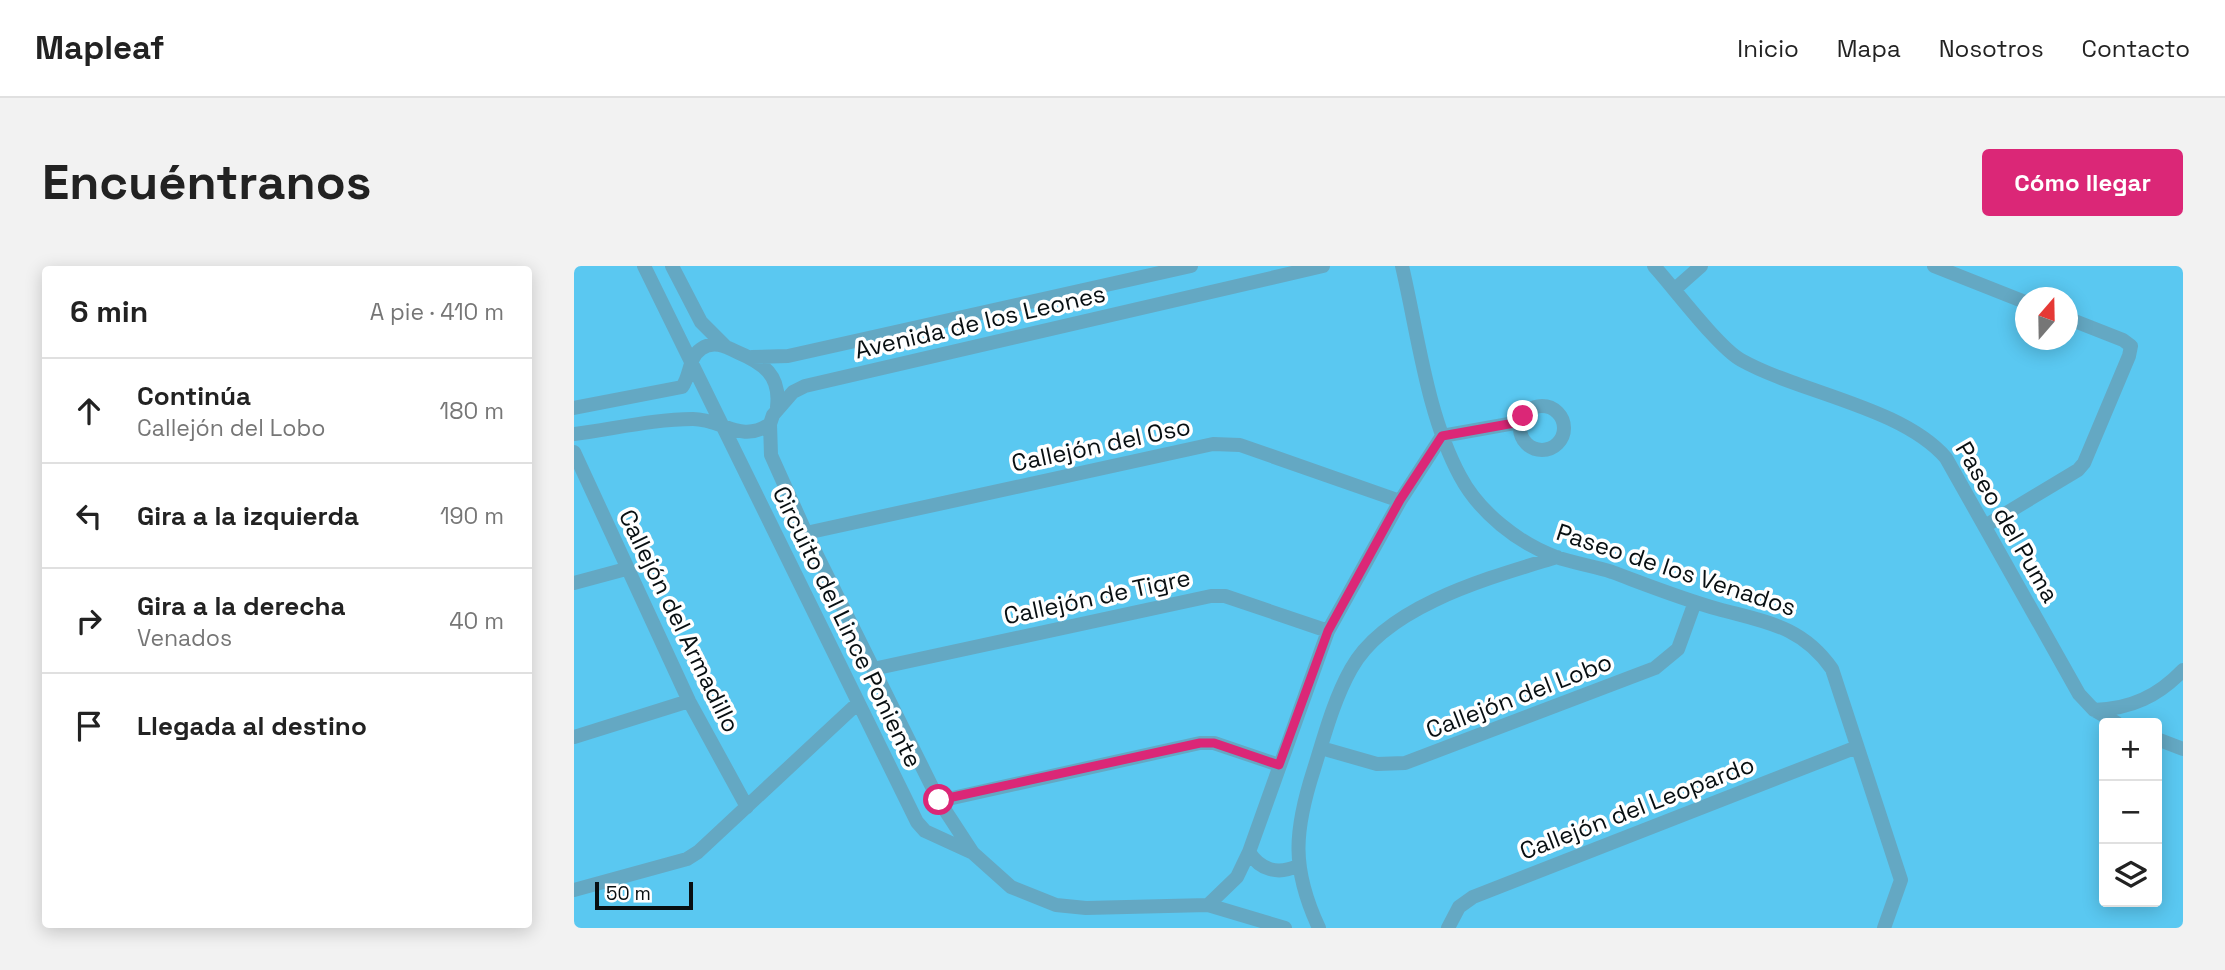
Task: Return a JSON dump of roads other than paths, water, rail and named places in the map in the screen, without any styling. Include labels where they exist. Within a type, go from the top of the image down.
[{"type":"street","name":"Circuito del Lince Poniente","points":[[644,266],[917,822],[932,834],[973,853]]},
{"type":"street","points":[[574,434],[692,419],[724,426],[736,432],[749,433],[770,424],[777,407],[774,378],[765,366],[726,346],[701,322],[672,266]]},
{"type":"street","name":"Avenida de los Leones","points":[[752,357],[788,356],[1191,266]]},
{"type":"street","name":"Avenida de los Leones","points":[[777,407],[793,391],[805,386],[1323,266]]},
{"type":"street","name":"Paseo de los Venados","points":[[1402,266],[1442,436],[1460,478],[1478,503],[1499,523],[1556,557],[1581,561],[1695,602],[1774,624],[1804,637],[1832,669],[1901,880],[1884,928]]},
{"type":"street","name":"Paseo del Puma","points":[[1654,266],[1739,359],[1922,435],[1946,458],[2079,694],[2094,710],[2108,718]]},
{"type":"street","points":[[1675,289],[1702,266]]},
{"type":"street","points":[[1934,266],[2015,298]]},
{"type":"street","points":[[1985,526],[2078,470],[2084,463],[2129,356],[2130,346],[2127,342],[2078,322]]},
{"type":"street","points":[[574,408],[675,390],[686,382],[691,361],[706,346],[726,346]]},
{"type":"street","points":[[1208,905],[1237,877],[1249,852],[1328,631],[1400,500],[1442,436],[1520,422]]},
{"type":"street","name":"Circuito del Lince Poniente","points":[[770,424],[771,455],[806,533],[939,800],[973,853]]},
{"type":"street","name":"Callejón del Oso","points":[[806,533],[1213,444],[1240,445],[1400,500]]},
{"type":"street","name":"Callejón del Armadillo","points":[[574,453],[689,701],[747,807]]},
{"type":"street","points":[[1319,928],[1297,866],[1300,813],[1351,668],[1380,636],[1422,606],[1469,584],[1556,557]]},
{"type":"street","points":[[574,583],[626,569]]},
{"type":"street","name":"Callejón de Tigre","points":[[873,668],[1211,596],[1225,596],[1328,631]]},
{"type":"street","name":"Callejón del Lobo","points":[[1321,748],[1377,764],[1405,763],[1655,668],[1678,649],[1695,602]]},
{"type":"street","points":[[2094,710],[2120,709],[2140,702],[2171,682],[2183,670]]},
{"type":"street","points":[[574,737],[689,701]]},
{"type":"street","points":[[574,890],[687,859],[858,703]]},
{"type":"street","points":[[2162,741],[2183,749]]},
{"type":"street","points":[[939,800],[1200,743],[1214,743],[1279,765]]},
{"type":"street","name":"Callejón del Leopardo","points":[[1448,928],[1459,907],[1473,897],[1857,747]]},
{"type":"street","points":[[1249,852],[1258,863],[1271,870],[1284,871],[1297,866]]},
{"type":"street","points":[[973,853],[1011,887],[1056,905],[1087,908],[1208,905],[1285,928]]}]
